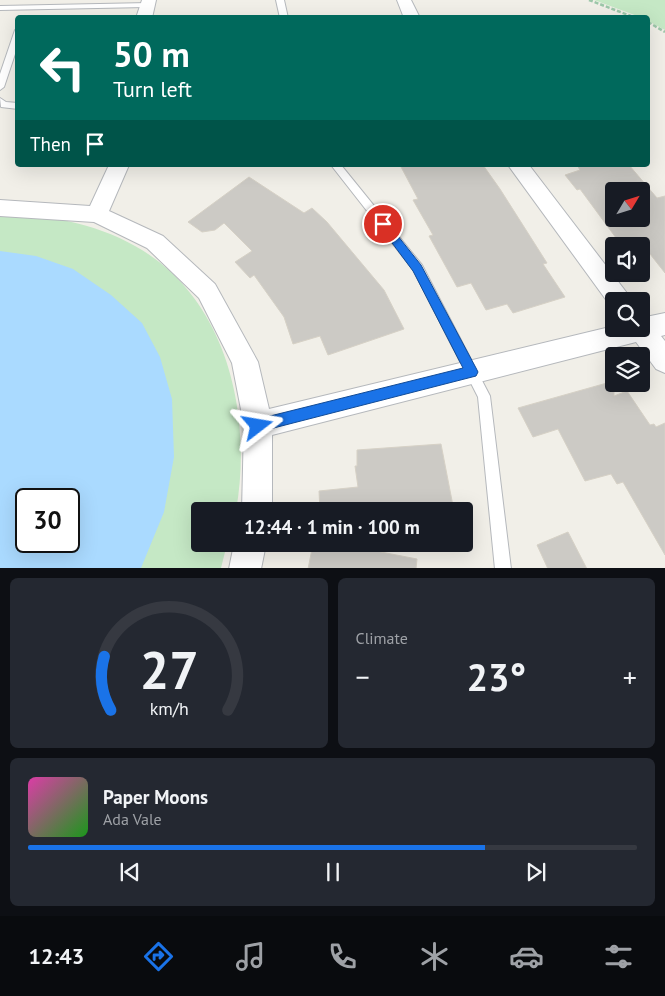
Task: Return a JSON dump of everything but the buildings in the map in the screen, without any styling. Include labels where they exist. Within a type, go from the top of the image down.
[{"type":"street","points":[[404,0],[406,15]]},
{"type":"street","points":[[97,214],[118,167]]},
{"type":"street","points":[[520,167],[614,292]]},
{"type":"street","points":[[0,208],[97,214],[155,242],[207,291],[245,362],[258,426],[257,502]]},
{"type":"street","points":[[650,329],[665,361]]},
{"type":"street","points":[[258,426],[610,337]]},
{"type":"street","points":[[245,568],[248,552]]},
{"type":"lane","points":[[280,0],[283,15]]},
{"type":"lane","points":[[23,15],[25,7]]},
{"type":"lane","points":[[0,8],[146,8]]},
{"type":"lane","points":[[0,87],[15,41]]},
{"type":"lane","points":[[0,102],[4,105],[15,106]]},
{"type":"lane","points":[[338,167],[418,268],[484,396],[503,568]]},
{"type":"path","points":[[589,0],[628,15]]},
{"type":"path","points":[[650,23],[665,32]]},
{"type":"green space","points":[[594,0],[665,0],[665,30],[650,22],[650,15],[635,15]]},
{"type":"green space","points":[[0,212],[52,218],[86,226],[103,231],[135,246],[166,268],[192,295],[212,327],[226,361],[236,398],[240,436],[240,474],[237,502],[191,502],[191,552],[225,552],[221,568],[0,568]]},
{"type":"water","points":[[0,251],[36,256],[73,269],[111,295],[142,323],[160,357],[172,399],[174,457],[164,512],[141,568],[0,568]]},
{"type":"route","points":[[258,426],[472,372],[418,268],[383,224]]}]
